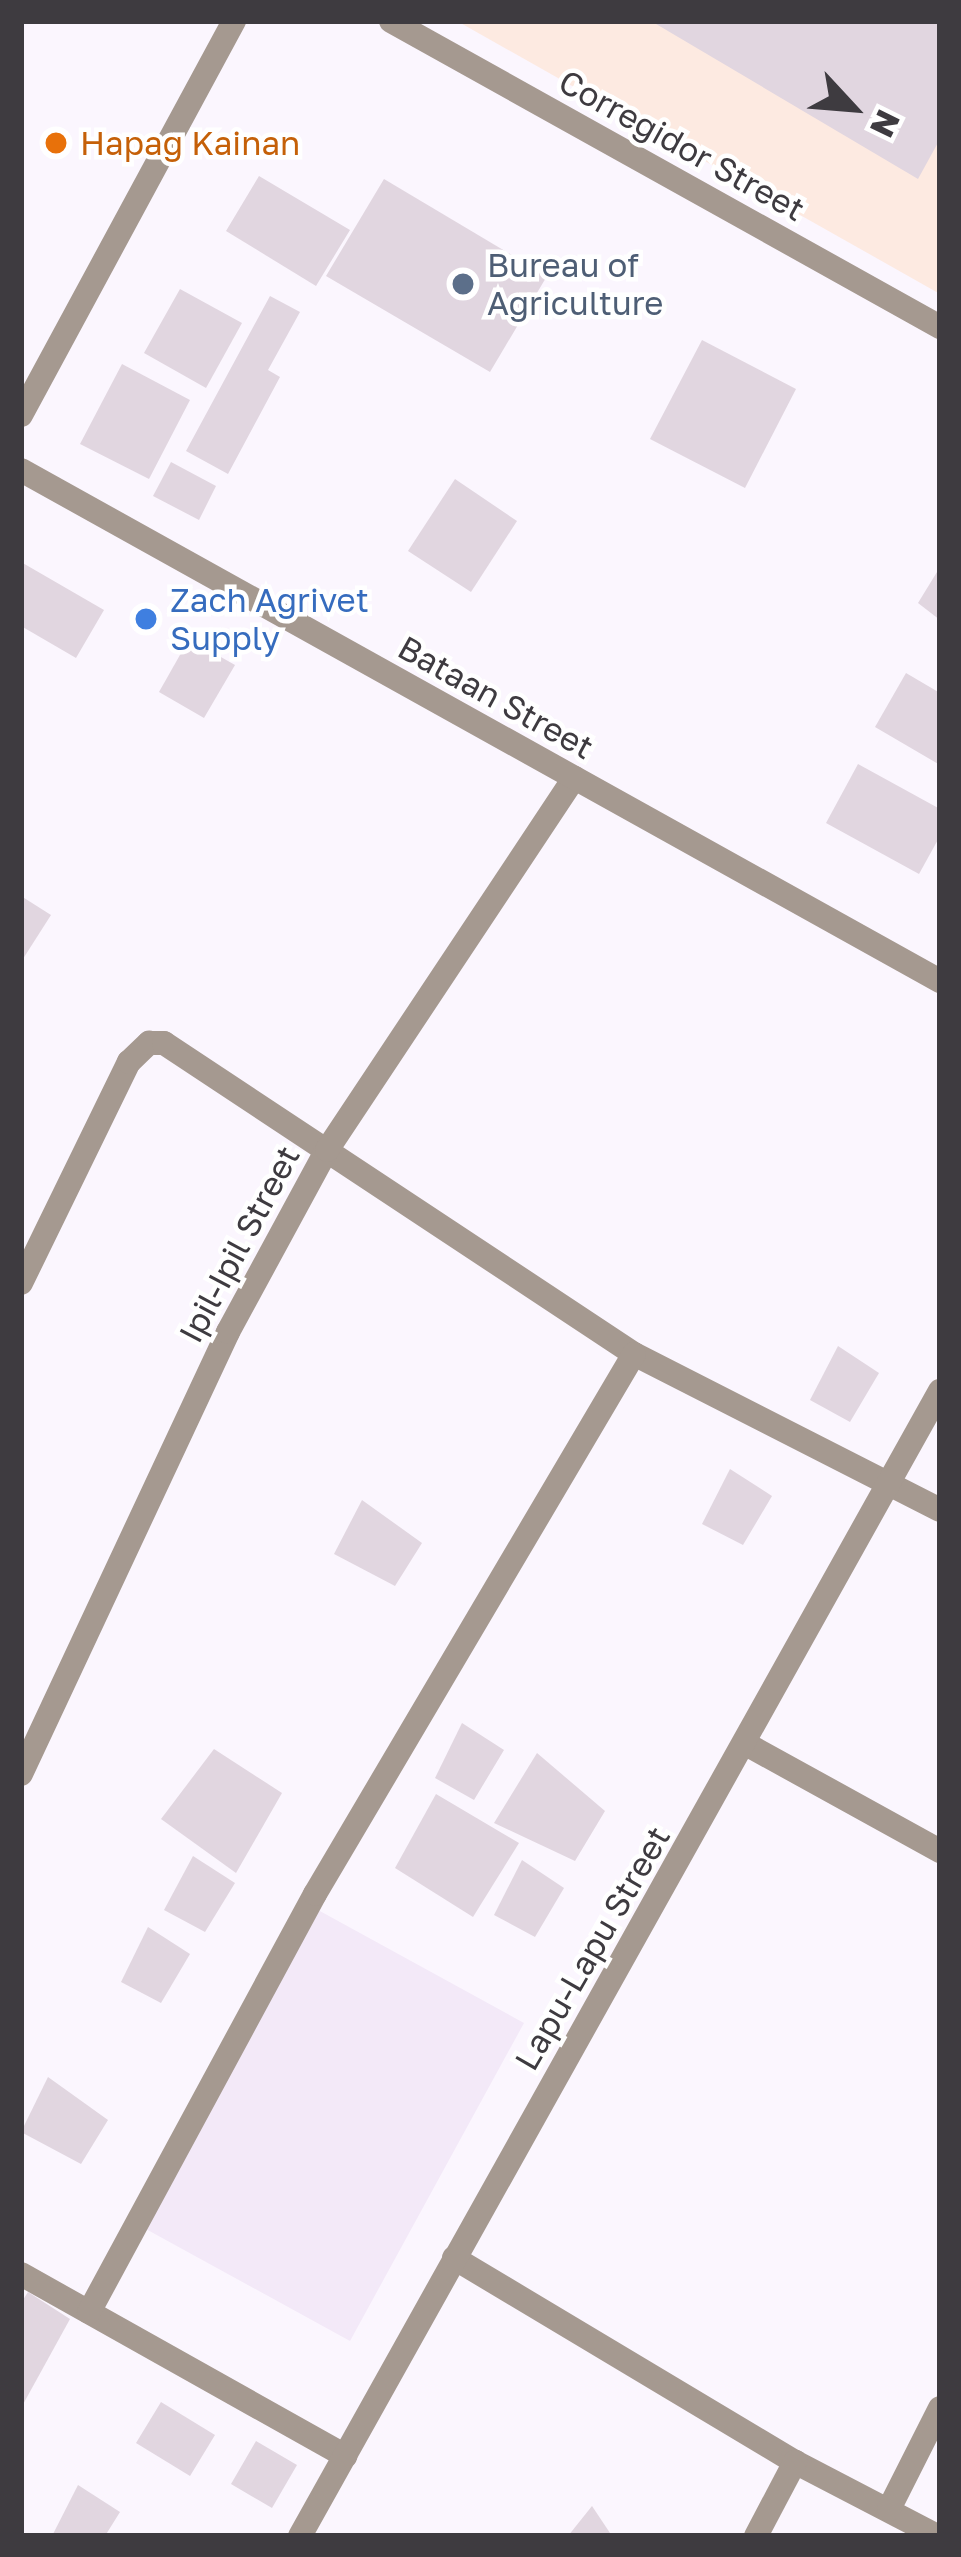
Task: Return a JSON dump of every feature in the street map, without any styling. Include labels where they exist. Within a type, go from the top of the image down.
[{"type":"street","points":[[21,415],[234,21]]},
{"type":"street","name":"Corregidor Street","points":[[392,21],[940,327]]},
{"type":"street","name":"Bataan Street","points":[[21,470],[940,981]]},
{"type":"street","name":"Ipil-Ipil Street","points":[[21,1774],[228,1332],[327,1150],[574,778]]},
{"type":"street","points":[[21,1283],[129,1062],[149,1042],[175,1048],[634,1354],[940,1510]]},
{"type":"street","points":[[89,2312],[315,1894],[634,1354]]},
{"type":"street","name":"Lapu-Lapu Street","points":[[300,2536],[940,1391]]},
{"type":"street","points":[[746,1744],[940,1851]]},
{"type":"street","points":[[454,2258],[796,2462],[937,2536]]},
{"type":"street","points":[[21,2274],[345,2456]]},
{"type":"street","points":[[889,2509],[940,2408]]},
{"type":"street","points":[[756,2536],[796,2462]]},
{"type":"shaded area","points":[[457,21],[940,21],[940,294]]},
{"type":"shaded area","points":[[318,1910],[524,2023],[350,2341],[144,2228]]},
{"type":"building","points":[[651,21],[940,21],[940,139],[918,179]]},
{"type":"building","points":[[259,176],[350,230],[316,286],[226,231]]},
{"type":"building","points":[[384,179],[547,276],[490,372],[326,276]]},
{"type":"building","points":[[180,289],[242,323],[206,388],[144,353]]},
{"type":"building","points":[[270,296],[300,312],[268,370],[280,377],[228,474],[186,451]]},
{"type":"building","points":[[702,340],[796,389],[745,488],[650,439]]},
{"type":"building","points":[[122,364],[190,400],[149,479],[80,444]]},
{"type":"building","points":[[171,462],[216,486],[199,520],[153,496]]},
{"type":"building","points":[[455,479],[517,521],[471,592],[408,551]]},
{"type":"building","points":[[21,562],[104,610],[76,658],[21,626]]},
{"type":"building","points":[[940,573],[940,620],[918,603]]},
{"type":"building","points":[[189,639],[235,665],[204,718],[159,692]]},
{"type":"building","points":[[906,673],[940,693],[940,765],[875,727]]},
{"type":"building","points":[[858,764],[940,809],[940,836],[919,874],[826,823]]},
{"type":"building","points":[[21,896],[51,915],[21,962]]},
{"type":"building","points":[[838,1346],[879,1373],[850,1422],[810,1400]]},
{"type":"building","points":[[730,1469],[772,1496],[743,1545],[702,1524]]},
{"type":"building","points":[[362,1500],[422,1543],[395,1586],[334,1554]]},
{"type":"building","points":[[462,1723],[504,1750],[474,1800],[435,1778]]},
{"type":"building","points":[[214,1749],[282,1793],[236,1873],[161,1819]]},
{"type":"building","points":[[537,1753],[605,1811],[575,1861],[494,1823]]},
{"type":"building","points":[[436,1794],[519,1843],[473,1917],[395,1868]]},
{"type":"building","points":[[193,1856],[235,1883],[205,1932],[164,1910]]},
{"type":"building","points":[[522,1860],[564,1888],[535,1937],[494,1915]]},
{"type":"building","points":[[148,1927],[190,1954],[161,2003],[121,1982]]},
{"type":"building","points":[[48,2077],[108,2120],[81,2164],[21,2132]]},
{"type":"building","points":[[28,2292],[70,2319],[21,2408],[21,2303]]},
{"type":"building","points":[[161,2402],[215,2435],[190,2476],[136,2443]]},
{"type":"building","points":[[256,2441],[297,2465],[272,2508],[231,2484]]},
{"type":"building","points":[[78,2485],[120,2512],[105,2536],[52,2536]]},
{"type":"building","points":[[592,2506],[612,2536],[568,2536]]},
{"type":"place","name":"Hapag Kainan","points":[[56,143]]},
{"type":"place","name":"Bureau of Agriculture","points":[[463,284]]},
{"type":"place","name":"Zach Agrivet Supply","points":[[146,619]]}]
